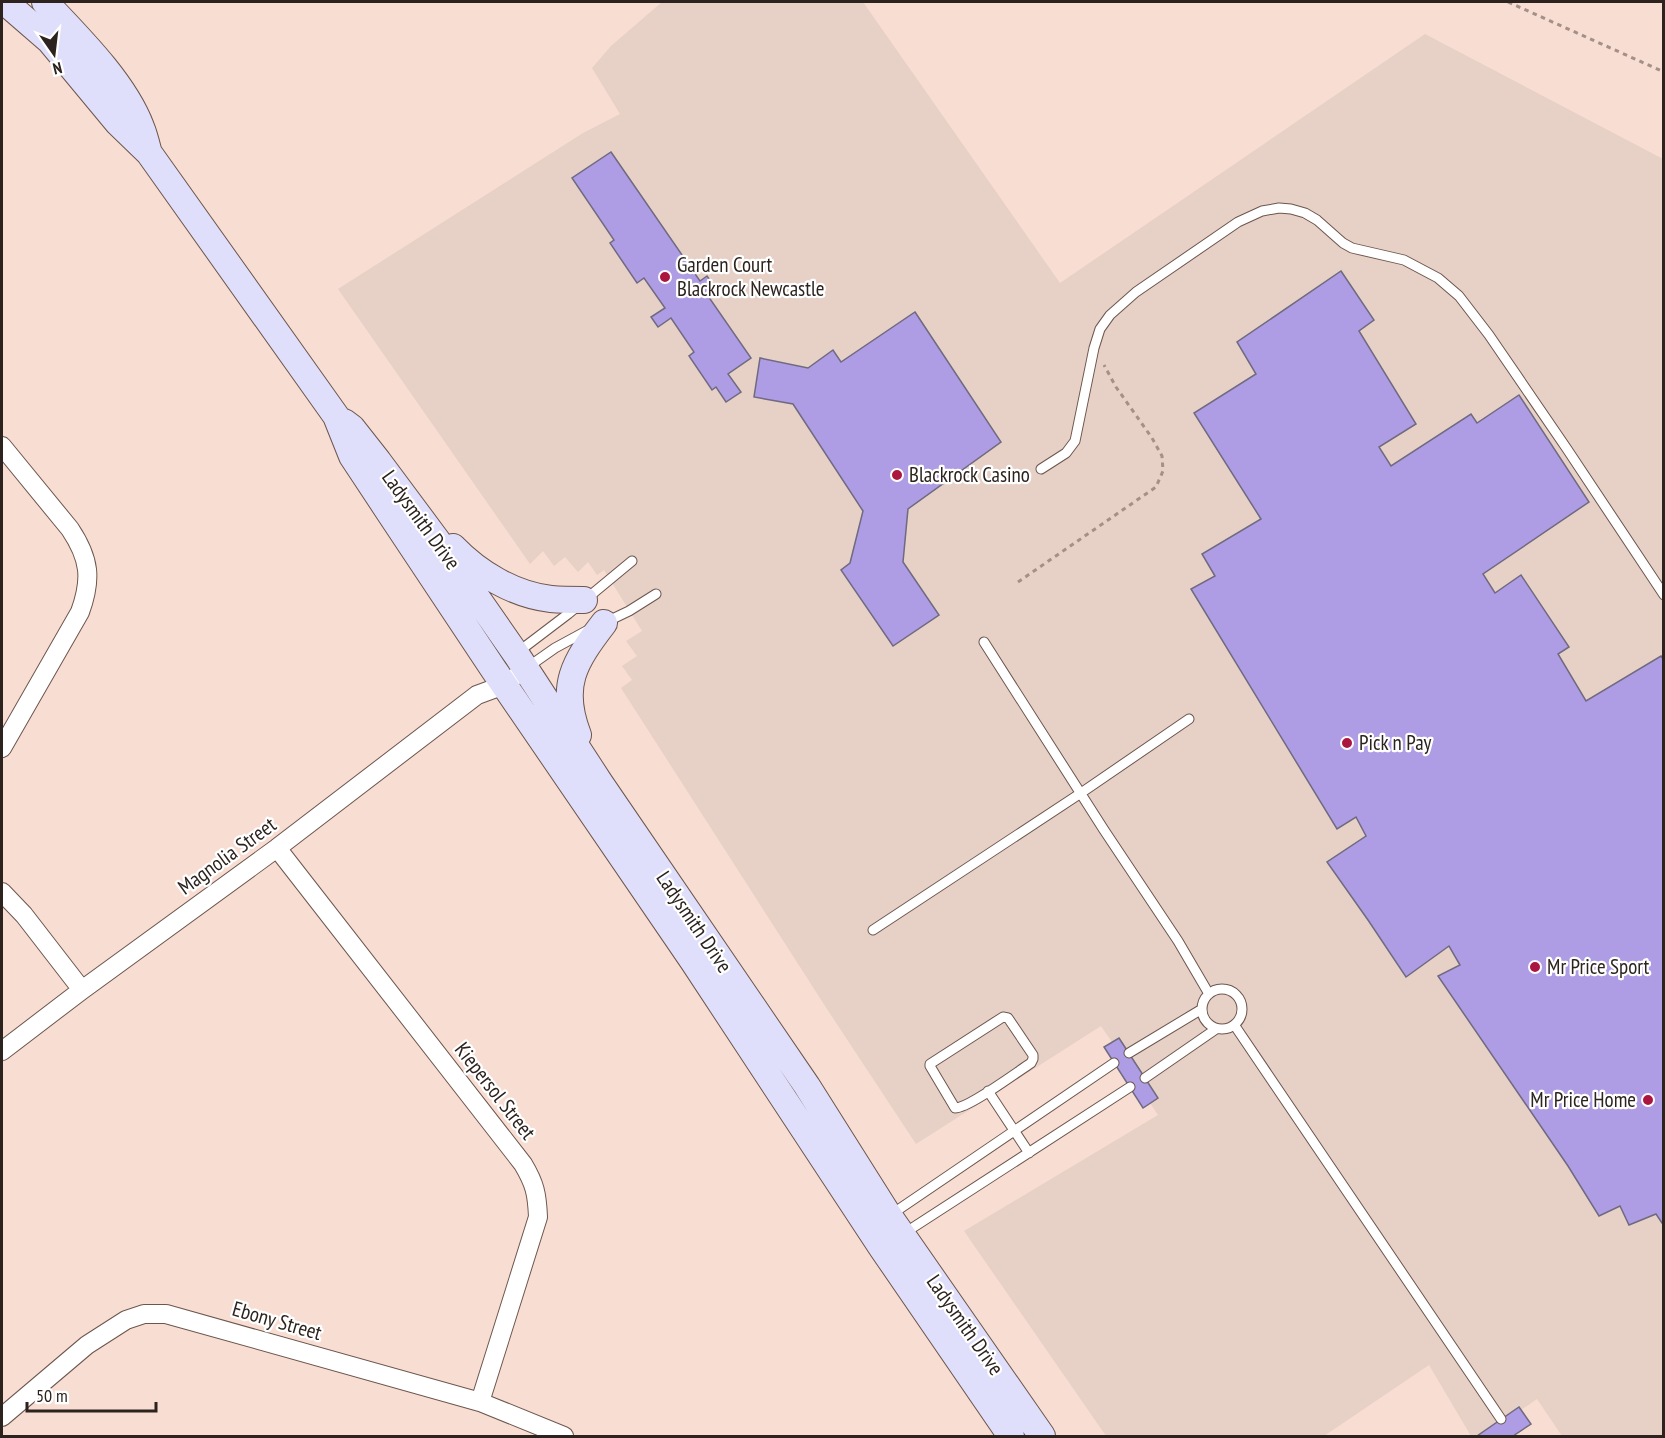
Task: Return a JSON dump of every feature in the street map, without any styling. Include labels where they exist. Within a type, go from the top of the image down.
[{"type":"street","name":"Ladysmith Drive","points":[[5,2],[50,41],[118,123],[149,153],[336,416],[352,456],[499,677],[693,960],[888,1235],[1042,1437]]},
{"type":"street","name":"Ladysmith Drive","points":[[45,2],[93,53],[122,93],[142,128],[149,153]]},
{"type":"street","name":"Ladysmith Drive","points":[[336,416],[352,428],[436,539],[521,661],[600,783],[807,1086],[888,1235],[1011,1437]]},
{"type":"street","points":[[2,446],[80,544],[87,564],[88,578],[80,612],[2,748]]},
{"type":"street","points":[[408,502],[460,554],[484,574],[504,585],[538,597],[584,600]]},
{"type":"street","points":[[600,783],[576,729],[569,704],[572,674],[583,651],[604,623]]},
{"type":"street","name":"Magnolia Street","points":[[2,1051],[277,848],[521,661]]},
{"type":"street","name":"Kiepersol Street","points":[[277,848],[523,1164],[534,1186],[537,1195],[538,1217],[480,1402]]},
{"type":"street","points":[[2,892],[24,915],[82,990]]},
{"type":"street","name":"Ebony Street","points":[[2,1417],[87,1345],[126,1320],[144,1314],[166,1314],[480,1402],[564,1437]]},
{"type":"lane","points":[[1041,470],[1066,453],[1075,441],[1094,348],[1100,329],[1110,315],[1136,292],[1238,222],[1262,211],[1279,208],[1291,209],[1305,213],[1326,226],[1343,243],[1352,248],[1404,260],[1438,278],[1459,296],[1489,334],[1664,595]]},
{"type":"lane","points":[[521,661],[584,600],[632,561]]},
{"type":"lane","points":[[521,661],[555,648],[629,611],[656,594]]},
{"type":"lane","points":[[984,642],[1178,941],[1209,994]]},
{"type":"lane","points":[[873,930],[1189,719]]},
{"type":"lane","points":[[617,807],[645,830]]},
{"type":"lane","points":[[663,856],[671,888]]},
{"type":"lane","points":[[1227,989],[1238,996],[1243,1008],[1242,1015],[1235,1026],[1222,1030],[1216,1029],[1205,1021],[1202,1009],[1204,1000],[1209,994],[1215,990],[1227,989]]},
{"type":"lane","points":[[1129,1053],[1202,1009]]},
{"type":"lane","points":[[1006,1017],[1033,1055],[1033,1059],[1031,1063],[988,1092],[961,1108],[955,1108],[930,1066],[931,1062],[1006,1017]]},
{"type":"lane","points":[[1235,1026],[1501,1419]]},
{"type":"lane","points":[[1145,1078],[1216,1029]]},
{"type":"lane","points":[[888,1235],[1014,1131],[1114,1063]]},
{"type":"lane","points":[[888,1235],[1029,1153],[1130,1087]]},
{"type":"lane","points":[[988,1092],[1029,1153]]},
{"type":"path","points":[[1508,2],[1664,72]]},
{"type":"path","points":[[1018,582],[1156,487],[1163,471],[1162,456],[1152,438],[1116,387],[1094,348]]},
{"type":"shaded area","points":[[662,2],[863,2],[1060,283],[1425,34],[1663,159],[1663,1436],[1562,1436],[1537,1399],[1521,1410],[1531,1424],[1513,1436],[1471,1436],[1429,1365],[1324,1436],[1106,1436],[964,1231],[1158,1115],[1150,1103],[1143,1108],[1104,1047],[1112,1042],[1101,1026],[916,1144],[621,688],[632,680],[622,666],[637,656],[626,641],[642,631],[604,570],[597,575],[588,562],[578,572],[565,557],[554,566],[543,551],[530,564],[338,289],[583,133],[620,114],[592,68],[611,46]]},
{"type":"building","name":"Garden Court Blackrock Newcastle","points":[[611,152],[700,281],[707,276],[717,290],[708,296],[751,358],[728,374],[741,392],[726,402],[716,387],[712,390],[689,356],[694,352],[671,318],[658,327],[651,317],[665,308],[644,278],[637,283],[610,243],[614,240],[572,178]]},
{"type":"building","points":[[1341,271],[1374,320],[1359,331],[1416,424],[1379,447],[1391,466],[1471,414],[1477,423],[1519,395],[1589,502],[1483,574],[1495,593],[1521,575],[1569,647],[1558,654],[1586,701],[1661,656],[1664,660],[1664,1226],[1656,1214],[1629,1225],[1620,1206],[1599,1216],[1568,1166],[1438,976],[1460,965],[1449,946],[1406,977],[1327,862],[1366,836],[1356,817],[1337,829],[1191,589],[1215,576],[1202,554],[1261,519],[1194,413],[1256,374],[1237,342]]},
{"type":"building","name":"Blackrock Casino","points":[[915,312],[1001,442],[908,509],[903,562],[939,615],[893,646],[841,570],[850,563],[863,511],[793,404],[754,397],[760,358],[808,368],[833,350],[841,362]]},
{"type":"building","points":[[1119,1038],[1158,1098],[1143,1108],[1104,1047]]},
{"type":"building","points":[[1519,1407],[1531,1424],[1513,1436],[1477,1436]]},
{"type":"place","name":"Garden Court Blackrock Newcastle","points":[[665,277]]},
{"type":"place","name":"Blackrock Casino","points":[[897,475]]},
{"type":"place","name":"Pick n Pay","points":[[1347,743]]},
{"type":"place","name":"Mr Price Sport","points":[[1535,967]]},
{"type":"place","name":"Mr Price Home","points":[[1648,1100]]}]
